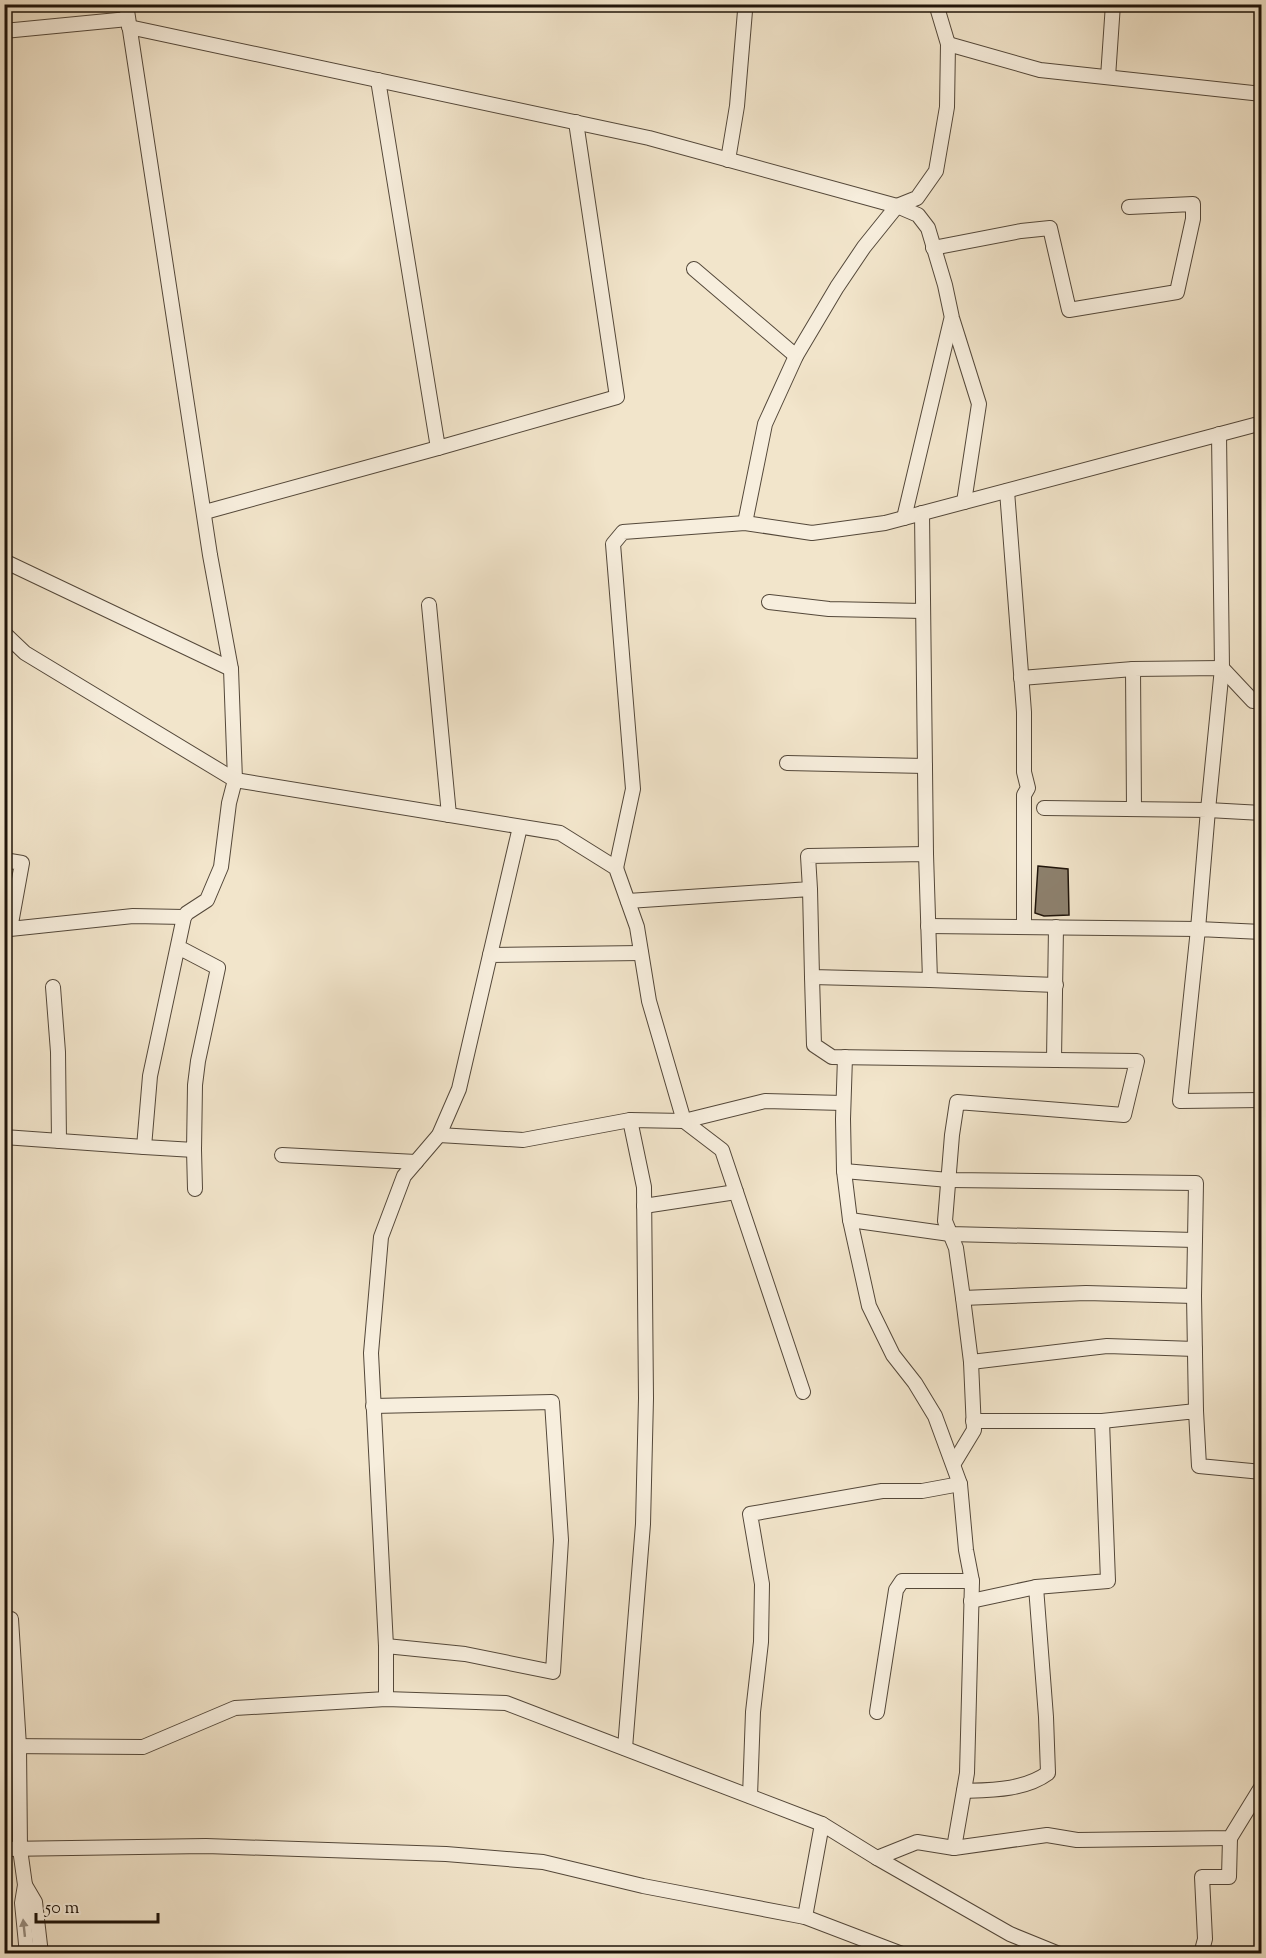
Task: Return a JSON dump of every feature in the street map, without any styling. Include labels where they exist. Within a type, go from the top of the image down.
[{"type":"street","points":[[4,860],[22,863],[10,929],[133,916],[184,917],[207,900],[221,867],[229,803],[235,780],[231,669],[210,555],[126,4]]},
{"type":"street","points":[[745,524],[765,424],[796,356],[853,263],[897,206],[917,198],[936,171],[947,107],[948,44],[936,4]]},
{"type":"street","points":[[1108,77],[1113,4]]},
{"type":"street","points":[[728,160],[737,106],[745,11]]},
{"type":"street","points":[[4,31],[128,23],[649,138],[897,206],[918,215],[928,228],[952,318],[979,404],[963,502]]},
{"type":"street","points":[[948,44],[1040,70],[1262,94]]},
{"type":"street","points":[[378,80],[438,448]]},
{"type":"street","points":[[205,512],[617,397],[576,122]]},
{"type":"street","points":[[933,248],[1021,231],[1050,228],[1070,310],[1177,292],[1193,219],[1193,204],[1129,207]]},
{"type":"street","points":[[694,269],[796,356]]},
{"type":"street","points":[[904,518],[952,318]]},
{"type":"street","points":[[803,1392],[722,1150],[684,1121],[649,1001],[637,927],[616,868],[633,789],[612,544],[623,532],[745,524],[812,533],[885,523],[1262,423]]},
{"type":"street","points":[[1219,435],[1222,668],[1180,1101],[1262,1100]]},
{"type":"street","points":[[1007,491],[1024,712],[1024,772],[1028,788],[1024,795],[1024,927]]},
{"type":"street","points":[[922,513],[926,854],[930,980]]},
{"type":"street","points":[[4,561],[231,669]]},
{"type":"street","points":[[769,602],[829,609],[923,611]]},
{"type":"street","points":[[429,604],[449,815]]},
{"type":"street","points":[[4,633],[25,653],[235,780],[560,833],[616,868]]},
{"type":"street","points":[[1021,678],[1133,669],[1222,668],[1253,700],[1262,701]]},
{"type":"street","points":[[1133,669],[1134,809]]},
{"type":"street","points":[[787,764],[925,766]]},
{"type":"street","points":[[1044,808],[1262,813]]},
{"type":"street","points":[[386,1699],[386,1646],[371,1353],[381,1237],[404,1176],[439,1135],[459,1089],[520,827]]},
{"type":"street","points":[[926,854],[808,856],[814,1045],[832,1057],[1137,1061],[1124,1116],[957,1102],[945,1221],[956,1248],[963,1298],[971,1362],[974,1431],[954,1463]]},
{"type":"street","points":[[628,901],[810,889]]},
{"type":"street","points":[[144,1147],[150,1076],[184,917]]},
{"type":"street","points":[[928,926],[1198,929],[1262,932]]},
{"type":"street","points":[[1054,1060],[1056,927]]},
{"type":"street","points":[[177,947],[218,968],[195,1085],[195,1189]]},
{"type":"street","points":[[490,956],[641,953]]},
{"type":"street","points":[[812,977],[1056,985]]},
{"type":"street","points":[[53,987],[58,1052],[59,1141]]},
{"type":"street","points":[[845,1057],[844,1171],[850,1220],[869,1306],[893,1355],[915,1383],[935,1416],[960,1484],[966,1550],[972,1581],[968,1773],[954,1848]]},
{"type":"street","points":[[439,1135],[523,1140],[630,1120],[684,1121],[765,1101],[843,1103]]},
{"type":"street","points":[[625,1748],[643,1524],[646,1398],[644,1187],[630,1120]]},
{"type":"street","points":[[4,1137],[194,1150]]},
{"type":"street","points":[[282,1155],[416,1162]]},
{"type":"street","points":[[844,1171],[949,1180],[1196,1183],[1194,1296],[1199,1466],[1262,1472]]},
{"type":"street","points":[[644,1206],[736,1192]]},
{"type":"street","points":[[850,1220],[950,1234],[1195,1240]]},
{"type":"street","points":[[963,1298],[1086,1293],[1194,1296]]},
{"type":"street","points":[[971,1362],[1107,1346],[1195,1349]]},
{"type":"street","points":[[374,1406],[552,1402],[561,1540],[553,1672],[465,1654],[386,1646]]},
{"type":"street","points":[[973,1420],[1102,1422],[1196,1411]]},
{"type":"street","points":[[971,1601],[1036,1587],[1108,1581],[1102,1422]]},
{"type":"street","points":[[750,1796],[753,1712],[761,1642],[762,1584],[750,1514],[882,1491],[922,1491],[960,1484]]},
{"type":"street","points":[[877,1712],[896,1590],[902,1581],[972,1581]]},
{"type":"street","points":[[964,1791],[1015,1787],[1039,1780],[1048,1773],[1036,1587]]},
{"type":"street","points":[[11,1619],[12,1746],[20,1849],[28,1902],[41,1953]]},
{"type":"street","points":[[12,1746],[143,1747],[235,1708],[386,1699],[506,1703],[822,1824],[1010,1934],[1059,1953]]},
{"type":"street","points":[[1201,1953],[1205,1939],[1202,1877],[1229,1877],[1230,1838],[1262,1786]]},
{"type":"street","points":[[805,1917],[822,1824]]},
{"type":"street","points":[[877,1858],[917,1842],[954,1848],[1047,1835],[1077,1840],[1230,1838]]},
{"type":"street","points":[[4,1849],[206,1846],[446,1854],[543,1862],[643,1886],[805,1917],[902,1953]]},
{"type":"street","points":[[27,1953],[28,1902]]},
{"type":"building","points":[[1038,866],[1068,869],[1069,915],[1044,916],[1035,913]]}]
